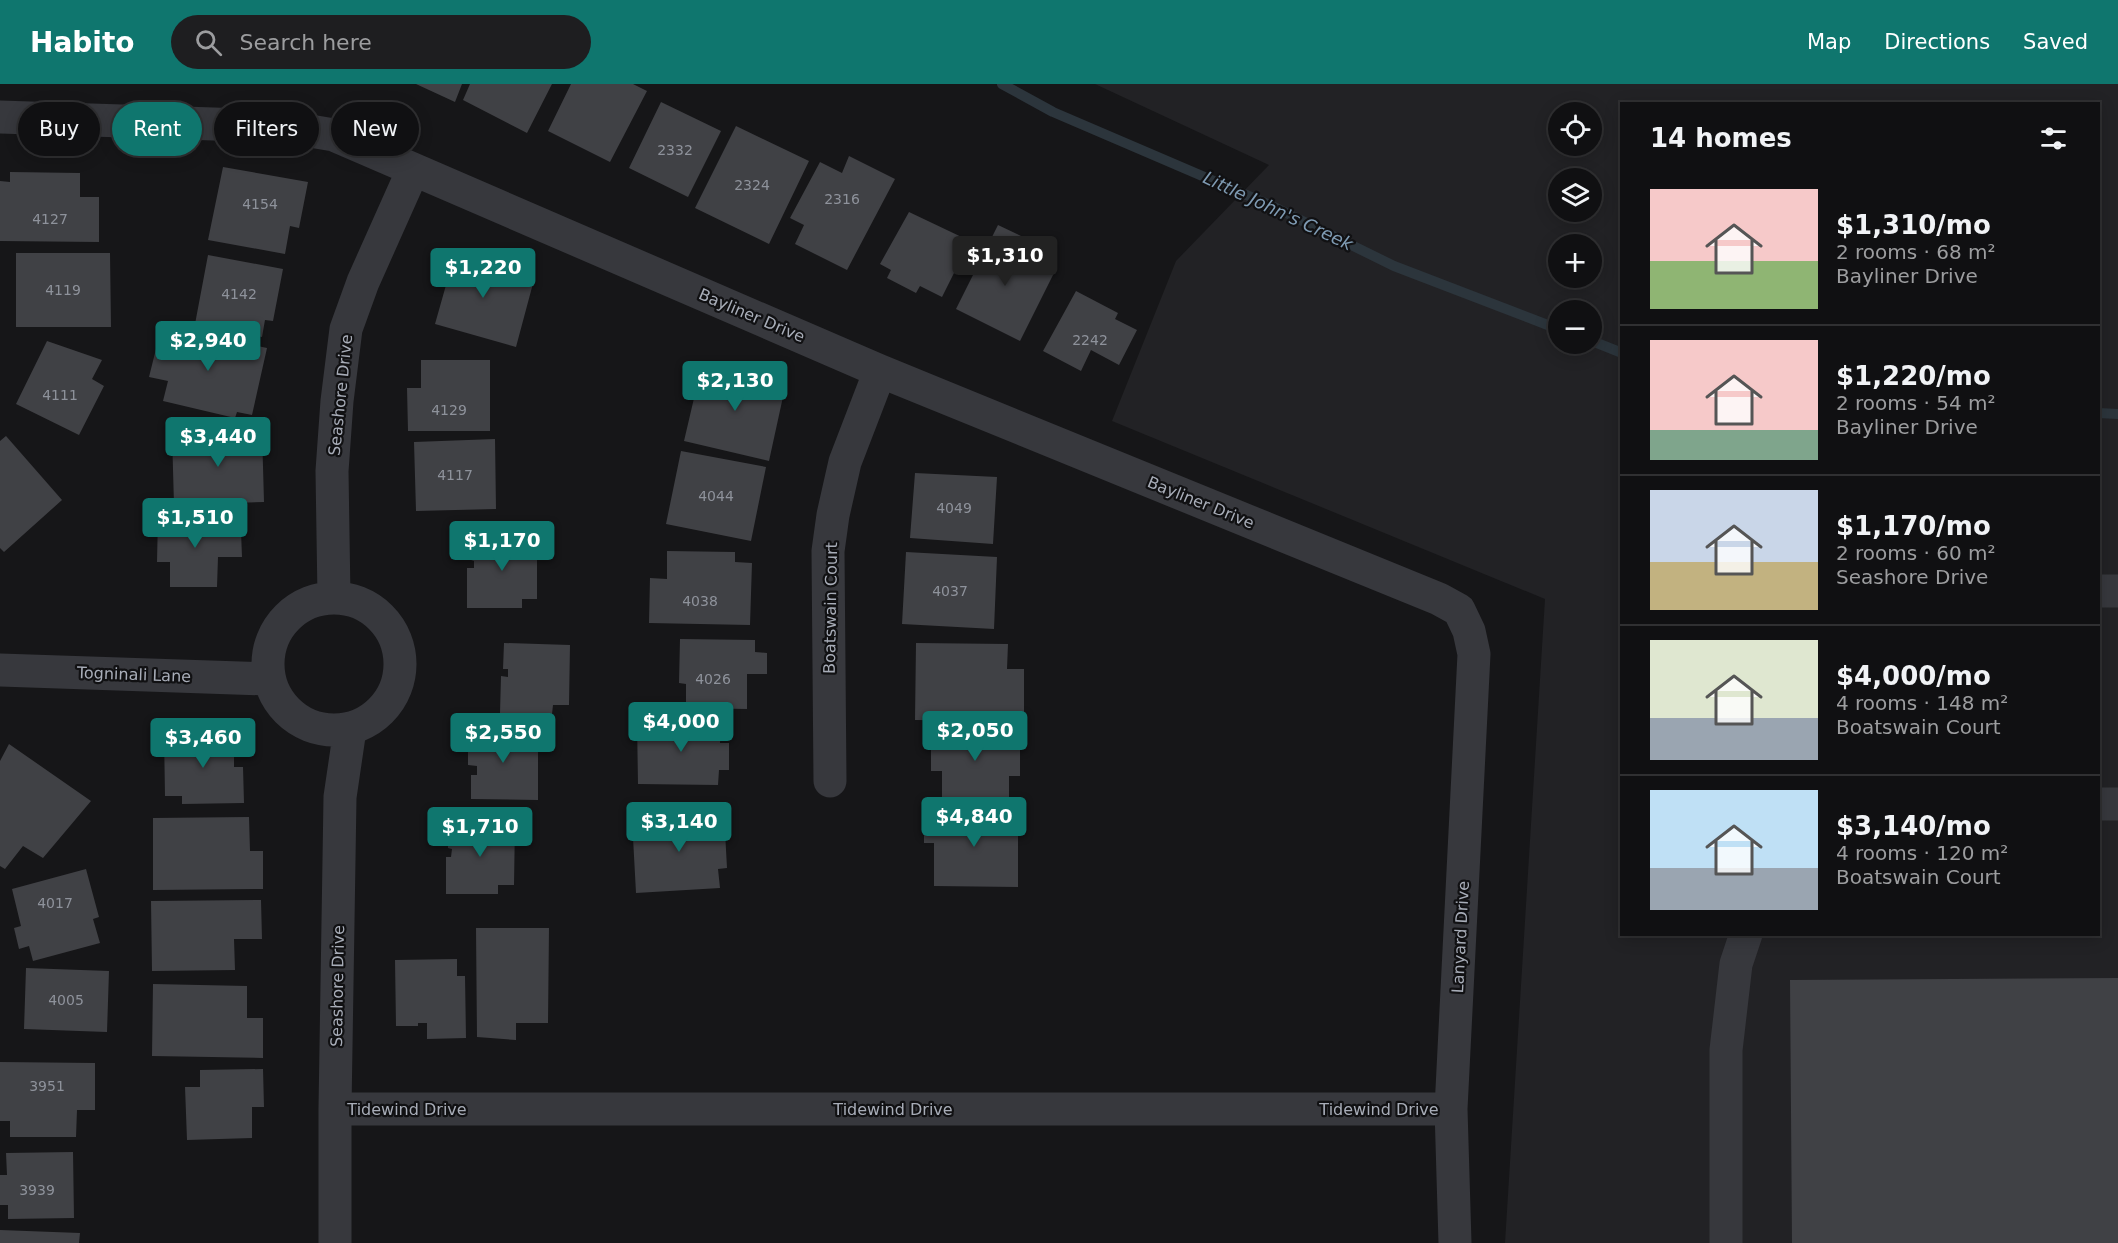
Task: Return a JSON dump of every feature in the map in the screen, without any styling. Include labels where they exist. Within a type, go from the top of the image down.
[{"type":"street","name":"Bayliner Drive","points":[[0,117],[291,128],[334,135],[880,370],[1439,599],[1459,610],[1469,631]]},
{"type":"street","name":"Seashore Drive","points":[[333,597],[332,471],[336,401],[346,329],[363,282],[413,170]]},
{"type":"street","name":"Boatswain Court","points":[[830,781],[828,585],[833,515],[845,462],[880,370]]},
{"type":"street","points":[[2100,591],[2118,591]]},
{"type":"street","points":[[333,597],[353,598],[386,620],[400,647],[400,678],[383,711],[350,729],[322,730],[284,711],[267,679],[266,651],[291,610],[333,597]]},
{"type":"street","name":"Lanyard Drive","points":[[1455,1243],[1451,1109],[1474,654],[1469,631]]},
{"type":"street","name":"Togninali Lane","points":[[0,670],[267,679]]},
{"type":"street","name":"Seashore Drive","points":[[334,1243],[340,797],[350,729]]},
{"type":"street","points":[[2100,804],[2118,804]]},
{"type":"street","points":[[1726,1243],[1726,1050],[1736,964],[1745,936]]},
{"type":"street","name":"Tidewind Drive","points":[[335,1108],[1451,1109]]},
{"type":"shaded area","points":[[1095,84],[2118,84],[2118,1243],[1505,1243],[1545,599],[1112,421],[1176,261],[1269,165]]},
{"type":"building","points":[[416,84],[462,84],[455,102]]},
{"type":"building","points":[[470,84],[552,84],[527,133],[463,100]]},
{"type":"building","points":[[571,84],[633,84],[647,91],[610,162],[548,131]]},
{"type":"building","points":[[661,102],[721,131],[688,197],[629,168]]},
{"type":"building","points":[[736,126],[809,161],[769,244],[695,208]]},
{"type":"building","points":[[849,156],[895,179],[847,270],[795,244],[804,225],[790,218],[820,162],[842,173]]},
{"type":"building","points":[[223,167],[308,182],[299,228],[290,226],[285,254],[208,240]]},
{"type":"building","points":[[10,172],[80,173],[80,197],[99,197],[99,242],[0,241],[0,181],[10,182]]},
{"type":"building","points":[[909,212],[970,241],[942,297],[920,286],[916,293],[887,278],[891,270],[880,264]]},
{"type":"building","points":[[998,225],[1021,236],[1013,251],[1055,271],[1020,341],[956,309]]},
{"type":"building","points":[[442,252],[535,276],[516,347],[435,324],[448,278],[436,275]]},
{"type":"building","points":[[16,253],[110,253],[111,327],[16,327]]},
{"type":"building","points":[[208,255],[283,269],[273,321],[265,320],[262,337],[195,324]]},
{"type":"building","points":[[1076,291],[1118,313],[1115,319],[1137,330],[1119,365],[1091,350],[1081,371],[1043,351]]},
{"type":"building","points":[[162,325],[267,348],[252,415],[237,412],[235,418],[163,401],[168,381],[149,377]]},
{"type":"building","points":[[47,341],[102,360],[92,379],[104,386],[79,435],[16,404]]},
{"type":"building","points":[[421,360],[490,360],[490,431],[408,431],[407,388],[421,388]]},
{"type":"building","points":[[702,364],[786,383],[769,461],[684,441]]},
{"type":"building","points":[[262,431],[264,502],[174,505],[172,434]]},
{"type":"building","points":[[6,436],[62,500],[4,552],[0,548],[0,441]]},
{"type":"building","points":[[495,439],[496,509],[416,511],[414,442]]},
{"type":"building","points":[[681,451],[766,467],[751,541],[666,524]]},
{"type":"building","points":[[915,473],[997,477],[993,544],[910,538]]},
{"type":"building","points":[[158,516],[225,517],[225,531],[241,531],[242,557],[218,557],[217,587],[170,587],[170,562],[157,562]]},
{"type":"building","points":[[471,537],[537,537],[537,599],[522,599],[522,608],[467,608],[467,568],[474,568],[474,561],[471,560]]},
{"type":"building","points":[[667,551],[735,552],[735,562],[752,563],[750,625],[649,623],[650,578],[667,579]]},
{"type":"building","points":[[906,552],[997,557],[994,629],[902,624]]},
{"type":"building","points":[[680,639],[755,640],[755,652],[767,653],[767,674],[747,674],[747,709],[686,708],[686,684],[679,683]]},
{"type":"building","points":[[504,643],[570,645],[569,705],[553,705],[552,714],[500,713],[501,676],[508,677],[508,669],[503,669]]},
{"type":"building","points":[[916,643],[1008,644],[1007,669],[1024,669],[1024,721],[915,720]]},
{"type":"building","points":[[637,721],[721,723],[720,743],[729,743],[729,770],[719,770],[718,785],[638,784]]},
{"type":"building","points":[[931,726],[1020,730],[1020,776],[1009,776],[1009,802],[942,801],[942,771],[931,771]]},
{"type":"building","points":[[468,727],[521,728],[521,737],[538,737],[538,800],[471,799],[471,775],[477,775],[477,766],[468,765]]},
{"type":"building","points":[[234,733],[234,767],[243,767],[244,803],[182,804],[182,796],[165,796],[164,734]]},
{"type":"building","points":[[9,744],[91,801],[43,858],[23,846],[5,869],[0,866],[0,761]]},
{"type":"building","points":[[924,812],[1018,813],[1018,887],[934,886],[934,843],[924,843]]},
{"type":"building","points":[[724,813],[727,868],[718,869],[720,888],[636,893],[632,819]]},
{"type":"building","points":[[249,817],[250,851],[263,851],[263,889],[153,890],[153,818]]},
{"type":"building","points":[[448,823],[515,823],[514,885],[498,885],[498,894],[446,894],[446,857],[451,857],[452,849],[448,848]]},
{"type":"building","points":[[86,869],[99,917],[93,919],[100,943],[33,961],[29,946],[19,949],[14,928],[21,926],[12,889]]},
{"type":"building","points":[[261,900],[262,939],[234,939],[235,970],[152,971],[151,901]]},
{"type":"building","points":[[476,928],[549,928],[548,1023],[516,1023],[516,1040],[477,1037]]},
{"type":"building","points":[[457,959],[457,976],[465,976],[466,1038],[427,1039],[427,1023],[418,1023],[418,1026],[396,1026],[395,960]]},
{"type":"building","points":[[26,968],[109,971],[107,1032],[24,1029]]},
{"type":"building","points":[[2118,978],[2118,1243],[1792,1243],[1790,980]]},
{"type":"building","points":[[153,984],[247,986],[247,1018],[263,1018],[263,1058],[152,1056]]},
{"type":"building","points":[[0,1062],[95,1063],[95,1110],[77,1110],[76,1137],[10,1137],[10,1121],[0,1121]]},
{"type":"building","points":[[263,1069],[264,1107],[252,1107],[252,1138],[187,1140],[185,1087],[200,1087],[200,1070]]},
{"type":"building","points":[[73,1152],[74,1218],[8,1219],[8,1205],[0,1205],[0,1175],[7,1175],[6,1153]]},
{"type":"building","points":[[0,1230],[80,1233],[79,1243],[0,1243]]},
{"type":"waterway","name":"Little John's Creek","points":[[1002,84],[1053,112],[1272,206],[1394,266],[1548,325]]},
{"type":"waterway","name":"Little John's Creek","points":[[1602,345],[1620,352]]},
{"type":"waterway","name":"Little John's Creek","points":[[2100,413],[2118,414]]}]
